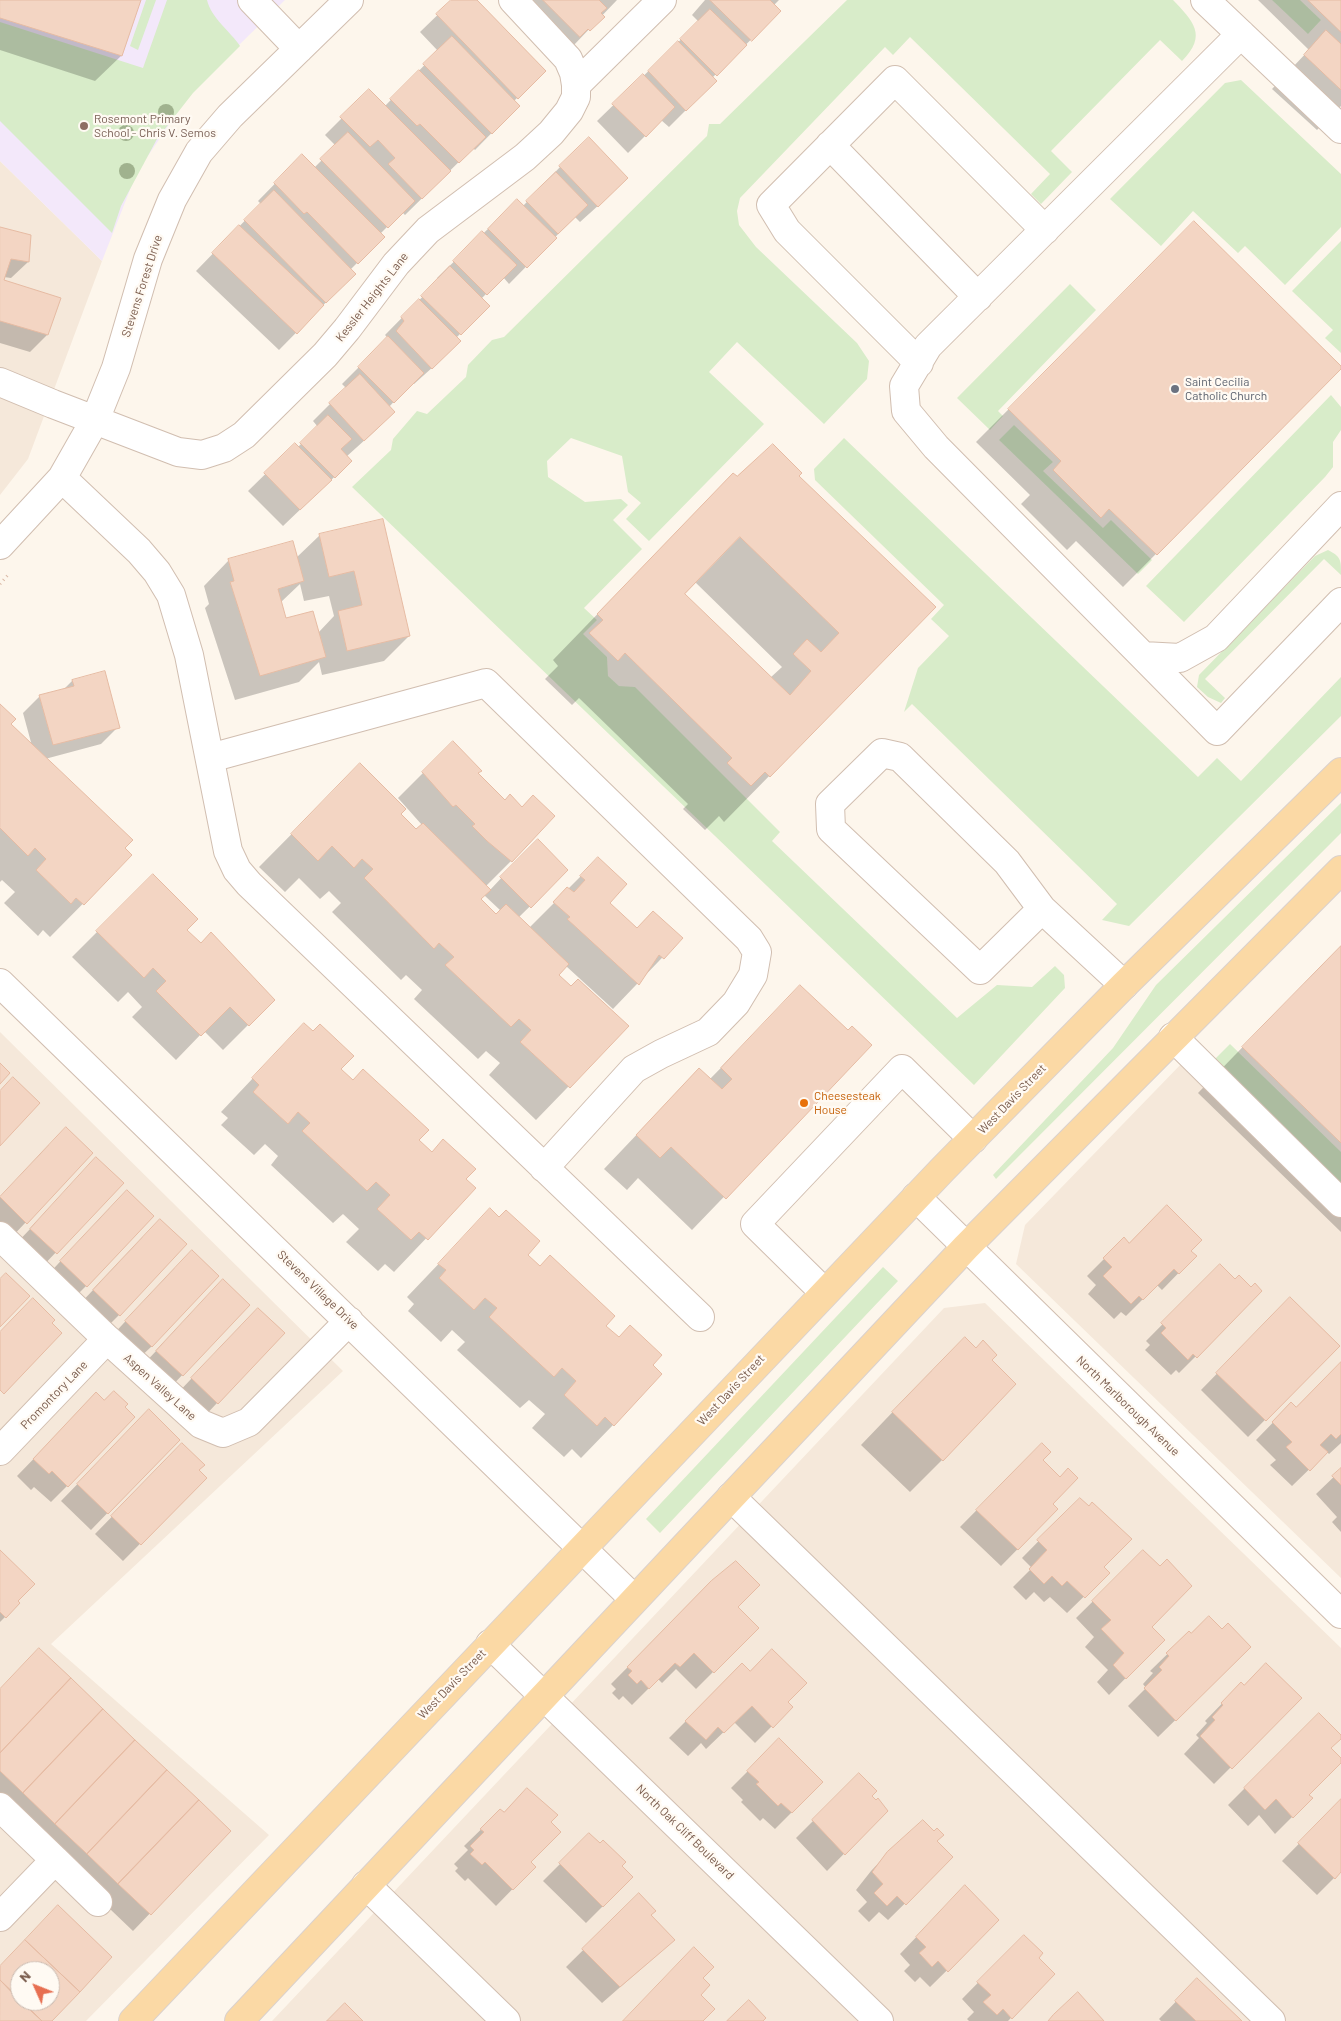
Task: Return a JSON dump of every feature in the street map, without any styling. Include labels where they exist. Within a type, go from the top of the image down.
[{"type":"main road","name":"West Davis Street","points":[[140,2018],[490,1644],[824,1292],[1124,985],[1341,772]]},
{"type":"main road","points":[[239,2021],[966,1247],[1341,870]]},
{"type":"street","points":[[252,0],[299,49]]},
{"type":"street","name":"Stevens Forest Drive","points":[[0,545],[62,478],[94,420],[116,368],[148,259],[172,200],[199,152],[230,116],[348,0]]},
{"type":"street","points":[[513,0],[556,43],[568,59],[574,72],[576,85]]},
{"type":"street","points":[[576,85],[661,0]]},
{"type":"street","points":[[1205,0],[1341,129]]},
{"type":"street","points":[[1241,34],[928,346],[904,386],[906,411],[936,447],[1217,731],[1341,602]]},
{"type":"street","points":[[919,363],[787,231],[771,205],[895,80],[1045,230]]},
{"type":"street","name":"Kessler Heights Lane","points":[[0,382],[178,452],[202,455],[224,448],[244,435],[325,355],[396,264],[428,230],[525,157],[551,133],[569,111],[576,97],[576,85]]},
{"type":"street","points":[[830,145],[978,297]]},
{"type":"street","points":[[62,478],[139,551],[157,572],[171,595],[189,654],[228,851],[237,870],[700,1317]]},
{"type":"street","points":[[1143,656],[1180,658],[1216,638],[1339,512]]},
{"type":"street","points":[[210,758],[486,683],[749,939],[757,952],[753,975],[736,1003],[708,1032],[634,1069],[544,1168]]},
{"type":"street","points":[[1042,909],[980,970],[831,829],[830,804],[882,753],[900,757],[1006,862],[1042,909],[1124,985]]},
{"type":"street","name":"Stevens Village Drive","points":[[0,983],[634,1599]]},
{"type":"street","points":[[1173,1037],[1341,1202]]},
{"type":"street","points":[[824,1292],[754,1224],[902,1069],[974,1139]]},
{"type":"street","name":"North Marlborough Avenue","points":[[916,1197],[1341,1614]]},
{"type":"street","name":"Aspen Valley Lane","points":[[0,1236],[107,1339],[201,1424],[223,1433],[249,1422],[349,1321]]},
{"type":"street","name":"Promontory Lane","points":[[0,1452],[107,1339]]},
{"type":"street","points":[[731,1497],[1272,2021]]},
{"type":"street","name":"North Oak Cliff Boulevard","points":[[490,1644],[879,2021]]},
{"type":"street","points":[[0,1807],[98,1902]]},
{"type":"street","points":[[0,1917],[55,1860]]},
{"type":"street","points":[[366,1885],[506,2021]]},
{"type":"path","points":[[0,584],[14,570]]},
{"type":"shaded area","name":"Rosemont Primary School - Chris V. Semos","points":[[0,0],[285,0],[192,91],[137,172],[102,261],[0,161]]},
{"type":"shaded area","points":[[0,161],[102,261],[28,459],[0,495]]},
{"type":"shaded area","points":[[0,1032],[343,1371],[51,1644],[269,1835],[86,2021],[0,2021]]},
{"type":"shaded area","points":[[1185,1060],[1341,1218],[1341,1578],[1016,1264],[1025,1225]]},
{"type":"shaded area","points":[[985,1303],[1341,1648],[1341,2021],[272,2021],[944,1308]]},
{"type":"green space","points":[[146,0],[156,0],[138,50],[130,46]]},
{"type":"green space","name":"Rosemont Primary School - Chris V. Semos","points":[[167,0],[207,0],[217,19],[240,46],[193,93],[157,139],[121,206],[112,233],[0,121],[0,22],[143,68]]},
{"type":"green space","points":[[847,0],[1173,0],[1191,22],[1196,36],[1190,52],[1182,61],[1160,40],[1051,151],[1072,172],[1041,204],[1031,194],[1050,174],[910,37],[893,55],[885,47],[740,198],[737,211],[739,225],[756,247],[857,343],[869,361],[867,379],[824,424],[737,342],[709,372],[764,424],[649,541],[626,519],[641,503],[628,492],[622,456],[571,438],[547,461],[548,477],[585,502],[621,499],[628,505],[613,520],[642,549],[584,608],[597,620],[583,634],[607,657],[608,676],[619,686],[635,687],[780,832],[772,841],[957,1018],[997,985],[1032,987],[1055,966],[1064,975],[1065,988],[974,1085],[352,487],[391,450],[393,439],[417,411],[427,414],[466,377],[468,365],[492,340],[504,337],[707,136],[709,124],[720,124]]},
{"type":"green space","points":[[1272,0],[1300,0],[1321,20],[1308,34]]},
{"type":"green space","points":[[1241,80],[1341,174],[1341,227],[1285,285],[1245,246],[1238,253],[1193,211],[1161,246],[1110,199],[1225,83]]},
{"type":"green space","points":[[1341,241],[1341,353],[1325,338],[1333,330],[1292,291]]},
{"type":"green space","points":[[1070,284],[1096,310],[998,411],[1003,416],[990,430],[957,398]]},
{"type":"green space","points":[[1331,395],[1341,407],[1341,430],[1333,442],[1333,467],[1184,622],[1146,586]]},
{"type":"green space","points":[[1014,425],[1053,462],[1043,471],[1103,528],[1111,520],[1152,560],[1138,574],[999,440]]},
{"type":"green space","points":[[844,438],[1198,777],[1217,758],[1241,781],[1341,677],[1341,716],[1129,926],[1102,920],[1117,904],[912,704],[904,712],[918,668],[949,636],[931,619],[944,605],[815,480],[814,469]]},
{"type":"green space","points":[[1328,550],[1339,559],[1341,575],[1324,559],[1205,679],[1225,698],[1221,703],[1208,697],[1197,687],[1199,675],[1315,556]]},
{"type":"green space","points":[[1341,803],[1341,833],[996,1179],[993,1175],[1113,1048],[1156,985]]},
{"type":"green space","points":[[1230,1044],[1341,1152],[1341,1191],[1210,1064]]},
{"type":"green space","points":[[883,1267],[898,1281],[660,1533],[646,1519]]},
{"type":"building","points":[[0,0],[141,0],[122,56],[0,18]]},
{"type":"building","points":[[451,0],[477,0],[546,71],[518,99],[436,14]]},
{"type":"building","points":[[543,0],[599,0],[607,8],[601,13],[605,17],[590,31],[588,29],[580,37]]},
{"type":"building","points":[[710,0],[770,0],[781,11],[752,41]]},
{"type":"building","points":[[1308,0],[1341,0],[1341,32]]},
{"type":"building","points":[[710,9],[747,45],[717,76],[680,39]]},
{"type":"building","points":[[1326,30],[1341,44],[1341,90],[1304,55]]},
{"type":"building","points":[[452,36],[520,106],[492,134],[423,64]]},
{"type":"building","points":[[678,41],[717,81],[686,111],[648,71]]},
{"type":"building","points":[[419,70],[486,137],[459,163],[420,124],[417,126],[390,99]]},
{"type":"building","points":[[643,74],[675,107],[646,137],[612,104]]},
{"type":"building","points":[[369,89],[451,171],[422,199],[388,164],[395,158],[378,140],[370,147],[340,117]]},
{"type":"building","points":[[348,132],[415,201],[388,228],[320,159]]},
{"type":"building","points":[[589,137],[628,178],[598,207],[559,166]]},
{"type":"building","points":[[302,154],[385,237],[358,264],[307,212],[304,214],[274,183]]},
{"type":"building","points":[[556,172],[588,205],[558,234],[526,201]]},
{"type":"building","points":[[274,190],[356,274],[326,303],[244,220]]},
{"type":"building","points":[[517,199],[557,238],[527,268],[488,229]]},
{"type":"building","name":"Saint Cecilia Catholic Church","points":[[1194,221],[1341,366],[1341,369],[1157,555],[1109,509],[1101,518],[1053,470],[1061,461],[1008,409]]},
{"type":"building","points":[[239,225],[324,305],[297,334],[212,253]]},
{"type":"building","points":[[0,227],[31,235],[29,262],[11,259],[4,280],[61,298],[48,335],[0,321]]},
{"type":"building","points":[[482,231],[517,265],[487,295],[453,261]]},
{"type":"building","points":[[450,266],[490,306],[461,335],[421,296]]},
{"type":"building","points":[[419,299],[461,341],[432,369],[396,331],[404,321],[401,317]]},
{"type":"building","points":[[388,336],[424,373],[394,403],[358,367]]},
{"type":"building","points":[[360,374],[395,412],[364,441],[329,403]]},
{"type":"building","points":[[328,415],[352,439],[341,449],[352,461],[335,478],[300,443]]},
{"type":"building","points":[[295,443],[332,480],[300,510],[264,473]]},
{"type":"building","points":[[773,444],[802,473],[799,476],[936,607],[770,777],[765,772],[751,786],[727,763],[732,758],[625,653],[618,661],[589,633],[603,620],[597,614],[733,473],[737,476]],"holes":[[[740,537],[839,633],[821,652],[807,639],[793,654],[811,671],[790,695],[685,594]]]},
{"type":"building","points":[[383,519],[410,636],[347,651],[338,611],[362,605],[354,571],[329,577],[319,534]]},
{"type":"building","points":[[293,541],[304,581],[278,589],[286,618],[313,611],[326,657],[260,676],[230,582],[234,581],[228,559]]},
{"type":"building","points":[[105,671],[120,728],[53,745],[39,695],[74,686],[72,680]]},
{"type":"building","points":[[0,704],[16,719],[11,724],[133,840],[125,848],[132,855],[84,905],[76,898],[71,904],[36,870],[46,859],[35,848],[28,856],[0,828]]},
{"type":"building","points":[[453,741],[482,771],[478,773],[505,800],[510,794],[522,807],[533,795],[555,816],[512,862],[472,826],[475,824],[456,805],[453,807],[422,772]]},
{"type":"building","points":[[360,763],[406,809],[401,814],[416,829],[423,823],[491,890],[481,899],[496,914],[506,904],[569,964],[559,975],[571,986],[578,979],[629,1026],[570,1088],[520,1042],[531,1030],[519,1019],[511,1027],[445,965],[454,957],[439,943],[434,949],[364,878],[373,869],[362,859],[354,868],[332,846],[318,861],[291,834]]},
{"type":"building","points":[[538,839],[568,870],[531,908],[500,877]]},
{"type":"building","points":[[598,857],[627,884],[610,903],[637,928],[653,911],[683,938],[664,959],[659,955],[639,985],[567,919],[570,917],[553,902],[567,887],[574,892],[585,880],[580,876]]},
{"type":"building","points":[[153,874],[198,919],[187,930],[201,943],[211,932],[275,1000],[249,1026],[230,1007],[201,1036],[156,991],[166,981],[153,968],[144,978],[96,931]]},
{"type":"building","points":[[1341,946],[1341,1143],[1242,1047]]},
{"type":"building","points":[[800,985],[848,1030],[852,1026],[872,1045],[726,1199],[671,1147],[660,1158],[636,1135],[699,1068],[722,1089],[732,1079],[721,1068]]},
{"type":"building","points":[[304,1023],[313,1031],[320,1024],[354,1056],[341,1069],[353,1080],[363,1069],[429,1130],[419,1140],[432,1152],[443,1139],[476,1169],[466,1179],[476,1188],[428,1240],[419,1232],[411,1240],[377,1209],[390,1195],[376,1182],[367,1191],[302,1131],[310,1123],[298,1112],[288,1124],[253,1092],[259,1085],[252,1078]]},
{"type":"building","points":[[0,1063],[10,1073],[0,1084]]},
{"type":"building","points":[[13,1077],[40,1103],[0,1146],[0,1091]]},
{"type":"building","points":[[66,1127],[93,1153],[27,1224],[0,1197]]},
{"type":"building","points":[[96,1157],[124,1183],[57,1254],[30,1229]]},
{"type":"building","points":[[127,1190],[154,1216],[87,1287],[60,1261]]},
{"type":"building","points":[[1167,1205],[1202,1240],[1191,1251],[1197,1256],[1179,1274],[1174,1269],[1143,1300],[1139,1296],[1131,1304],[1103,1276],[1112,1267],[1103,1258],[1124,1237],[1129,1243]]},
{"type":"building","points":[[490,1208],[499,1217],[506,1210],[540,1241],[528,1255],[540,1266],[550,1255],[615,1316],[606,1326],[619,1337],[630,1325],[662,1355],[653,1365],[662,1374],[614,1426],[605,1417],[597,1426],[564,1395],[576,1381],[562,1368],[554,1377],[489,1317],[497,1308],[485,1298],[474,1310],[439,1278],[446,1270],[438,1264]]},
{"type":"building","points":[[160,1219],[187,1244],[120,1316],[93,1290]]},
{"type":"building","points":[[192,1250],[219,1276],[152,1347],[125,1321]]},
{"type":"building","points":[[1220,1264],[1235,1279],[1239,1275],[1251,1287],[1255,1283],[1262,1291],[1197,1358],[1193,1354],[1188,1360],[1161,1333],[1166,1328],[1161,1323]]},
{"type":"building","points":[[6,1273],[30,1296],[0,1327],[0,1279]]},
{"type":"building","points":[[223,1279],[250,1305],[183,1376],[156,1351]]},
{"type":"building","points":[[1290,1297],[1340,1346],[1266,1421],[1216,1373]]},
{"type":"building","points":[[33,1298],[55,1320],[52,1323],[62,1333],[4,1394],[0,1390],[0,1332]]},
{"type":"building","points":[[258,1308],[285,1333],[218,1404],[191,1378]]},
{"type":"building","points":[[965,1337],[976,1348],[983,1340],[997,1355],[992,1360],[1016,1384],[943,1461],[892,1412]]},
{"type":"building","points":[[1341,1362],[1341,1434],[1336,1439],[1331,1434],[1320,1445],[1328,1452],[1310,1471],[1286,1447],[1292,1442],[1272,1422],[1291,1402],[1296,1407]]},
{"type":"building","points":[[114,1391],[128,1404],[125,1407],[135,1417],[68,1487],[52,1471],[49,1474],[33,1459],[96,1392],[104,1400]]},
{"type":"building","points":[[149,1409],[180,1440],[108,1514],[77,1484]]},
{"type":"building","points":[[182,1443],[205,1465],[199,1470],[207,1478],[141,1545],[111,1516]]},
{"type":"building","points":[[1042,1443],[1051,1452],[1043,1460],[1060,1477],[1068,1468],[1078,1478],[1053,1504],[1058,1509],[1018,1550],[976,1510]]},
{"type":"building","points":[[1341,1468],[1341,1485],[1332,1476]]},
{"type":"building","points":[[1080,1498],[1089,1506],[1092,1502],[1132,1539],[1104,1567],[1110,1573],[1085,1598],[1067,1581],[1062,1586],[1052,1576],[1044,1584],[1029,1569],[1047,1550],[1037,1540]]},
{"type":"building","points":[[0,1550],[35,1584],[18,1601],[20,1603],[6,1618],[0,1612]]},
{"type":"building","points":[[1143,1550],[1160,1566],[1167,1559],[1192,1586],[1152,1627],[1165,1640],[1126,1679],[1113,1665],[1124,1653],[1101,1629],[1111,1620],[1092,1601]]},
{"type":"building","points":[[736,1561],[760,1585],[738,1607],[759,1628],[714,1673],[694,1653],[680,1667],[675,1663],[649,1689],[641,1680],[637,1684],[628,1675],[632,1671],[627,1667],[711,1581]]},
{"type":"building","points":[[1209,1616],[1222,1629],[1228,1623],[1251,1647],[1176,1721],[1144,1688],[1162,1670],[1159,1667],[1169,1656],[1166,1653],[1189,1631],[1191,1633]]},
{"type":"building","points":[[39,1648],[71,1678],[0,1753],[0,1689]]},
{"type":"building","points":[[772,1649],[807,1683],[788,1702],[793,1707],[773,1728],[752,1706],[724,1733],[718,1727],[706,1740],[685,1721],[742,1663],[750,1671]]},
{"type":"building","points":[[1266,1663],[1302,1698],[1232,1769],[1200,1736],[1215,1720],[1212,1717],[1223,1705],[1221,1703],[1241,1682],[1244,1685]]},
{"type":"building","points":[[71,1678],[103,1709],[23,1793],[0,1771],[0,1753]]},
{"type":"building","points":[[103,1709],[135,1740],[55,1824],[23,1793]]},
{"type":"building","points":[[1319,1713],[1341,1735],[1341,1739],[1331,1748],[1341,1758],[1341,1763],[1309,1795],[1313,1798],[1293,1818],[1276,1799],[1265,1810],[1244,1788]]},
{"type":"building","points":[[779,1738],[823,1782],[792,1813],[781,1803],[778,1806],[756,1784],[759,1782],[747,1771]]},
{"type":"building","points":[[135,1740],[167,1770],[87,1854],[55,1824]]},
{"type":"building","points":[[167,1770],[199,1800],[118,1884],[87,1854]]},
{"type":"building","points":[[859,1773],[877,1791],[872,1796],[876,1800],[878,1798],[888,1811],[845,1855],[812,1820]]},
{"type":"building","points":[[527,1788],[558,1815],[551,1822],[561,1832],[531,1862],[536,1867],[513,1890],[485,1862],[482,1865],[470,1854],[474,1850],[470,1846],[484,1832],[480,1829],[500,1809],[504,1812]]},
{"type":"building","points":[[1341,1799],[1341,1872],[1335,1879],[1298,1843]]},
{"type":"building","points":[[199,1800],[231,1831],[151,1915],[118,1884]]},
{"type":"building","points":[[923,1820],[934,1831],[937,1828],[944,1835],[937,1841],[953,1857],[906,1905],[897,1896],[887,1906],[874,1893],[883,1884],[872,1872],[887,1852]]},
{"type":"building","points":[[589,1833],[600,1843],[603,1840],[626,1862],[622,1866],[633,1877],[603,1907],[559,1863]]},
{"type":"building","points":[[965,1885],[999,1920],[948,1972],[938,1961],[932,1967],[919,1953],[926,1947],[916,1937]]},
{"type":"building","points":[[639,1893],[656,1911],[651,1915],[675,1940],[620,1987],[582,1949]]},
{"type":"building","points":[[58,1905],[112,1957],[80,1992],[60,1973],[60,1961],[47,1961],[25,1940]]},
{"type":"building","points":[[1024,1935],[1043,1953],[1039,1958],[1055,1974],[1012,2019],[1003,2009],[997,2015],[983,2002],[991,1995],[977,1982]]},
{"type":"building","points":[[25,1940],[47,1961],[10,1961],[10,1990],[0,1980],[0,1966]]},
{"type":"building","points":[[694,1947],[714,1967],[703,1978],[710,1985],[701,1995],[715,2009],[703,2021],[623,2021]]},
{"type":"building","points":[[60,1973],[80,1992],[52,2021],[42,2021],[32,2011],[60,2011]]},
{"type":"building","points":[[1197,1978],[1242,2021],[1196,2021],[1175,2001]]},
{"type":"building","points":[[0,1980],[10,1990],[10,2011],[31,2011],[42,2021],[0,2021]]},
{"type":"building","points":[[1078,1992],[1104,2021],[1048,2021],[1053,2015]]},
{"type":"building","points":[[749,2000],[766,2018],[763,2021],[727,2021]]},
{"type":"building","points":[[345,2003],[363,2021],[327,2021]]},
{"type":"place","name":"Rosemont Primary School - Chris V. Semos","points":[[84,126]]},
{"type":"place","name":"Saint Cecilia Catholic Church","points":[[1175,389]]},
{"type":"place","name":"Cheesesteak House","points":[[804,1103]]}]
